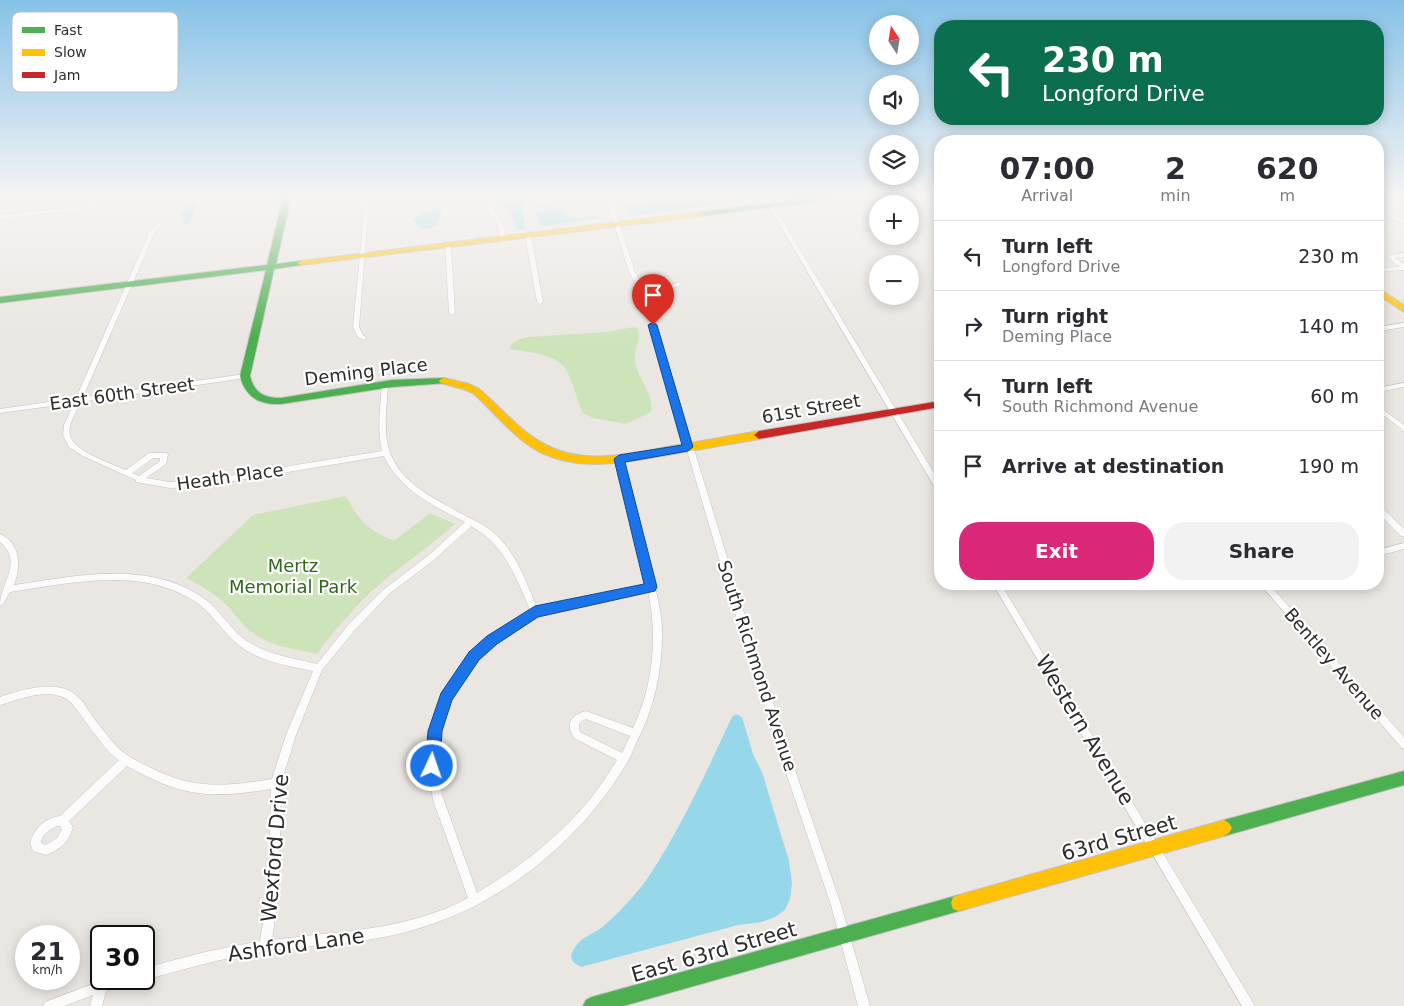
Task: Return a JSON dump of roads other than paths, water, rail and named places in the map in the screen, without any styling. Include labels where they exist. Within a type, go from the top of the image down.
[{"type":"street","name":"Heath Place","points":[[146,245],[66,431],[70,445],[139,480],[169,486],[193,484],[386,453]]},
{"type":"street","points":[[245,376],[276,245]]},
{"type":"street","points":[[364,245],[356,327],[360,336],[364,338]]},
{"type":"street","points":[[0,300],[448,245],[452,313]]},
{"type":"street","points":[[530,245],[540,302]]},
{"type":"street","points":[[623,245],[639,286],[660,291],[679,284]]},
{"type":"street","points":[[794,245],[934,479]]},
{"type":"street","points":[[1404,255],[1390,257],[1404,267]]},
{"type":"street","points":[[1384,269],[1404,267]]},
{"type":"street","points":[[1384,295],[1404,309]]},
{"type":"street","name":"South Richmond Avenue","points":[[653,325],[688,447],[765,697],[845,934],[850,963],[864,1006]]},
{"type":"street","points":[[1384,328],[1404,325]]},
{"type":"street","name":"Deming Place","points":[[245,376],[247,388],[254,396],[278,401],[430,380],[462,385],[479,394],[520,435],[539,449],[576,460],[619,459],[688,447]]},
{"type":"street","name":"East 60th Street","points":[[0,411],[245,376]]},
{"type":"street","points":[[1384,389],[1404,385]]},
{"type":"street","points":[[385,386],[382,438],[386,453],[396,471],[410,487],[422,496],[490,534],[506,552],[535,612]]},
{"type":"street","name":"61st Street","points":[[688,447],[934,405]]},
{"type":"street","points":[[1384,413],[1404,429]]},
{"type":"street","points":[[126,474],[152,455],[164,455],[162,462],[139,480]]},
{"type":"street","name":"Ashford Lane","points":[[155,971],[200,959],[265,946],[348,938],[380,933],[410,925],[474,901],[530,864],[570,829],[609,785],[624,759],[646,708],[657,663],[657,620],[651,587],[619,459]]},
{"type":"street","points":[[1384,515],[1404,534]]},
{"type":"street","name":"Wexford Drive","points":[[265,946],[274,888],[276,783],[296,722],[319,668],[351,628],[386,592],[432,557],[470,522]]},
{"type":"street","points":[[0,537],[10,546],[16,567],[9,589],[0,602]]},
{"type":"street","points":[[1384,551],[1404,546]]},
{"type":"street","points":[[9,589],[111,577],[163,583],[200,600],[247,646],[276,658],[319,668]]},
{"type":"street","points":[[474,901],[437,795],[432,766],[435,731],[446,697],[474,656],[505,630],[535,612],[651,587]]},
{"type":"street","name":"Western Avenue","points":[[1001,590],[1249,1006]]},
{"type":"street","name":"Bentley Avenue","points":[[1269,590],[1404,744]]},
{"type":"street","points":[[0,701],[36,690],[57,691],[69,695],[114,750],[126,760],[168,781],[194,789],[226,791],[276,783]]},
{"type":"street","points":[[624,759],[576,735],[573,729],[574,723],[579,717],[586,715],[636,734]]},
{"type":"street","points":[[62,821],[126,760]]},
{"type":"street","name":"63rd Street","points":[[845,934],[1404,778]]},
{"type":"street","name":"East 63rd Street","points":[[592,1006],[845,934]]},
{"type":"street","points":[[49,1006],[91,990]]},
{"type":"street","points":[[96,1006],[100,990]]},
{"type":"water","points":[[736,714],[742,717],[753,754],[762,772],[789,861],[792,883],[790,899],[785,910],[775,917],[762,922],[738,925],[581,967],[573,962],[571,956],[577,944],[606,924],[628,903],[647,879],[682,820],[732,717]]},
{"type":"park label","name":"Mertz Memorial Park","points":[[293,576]]}]
